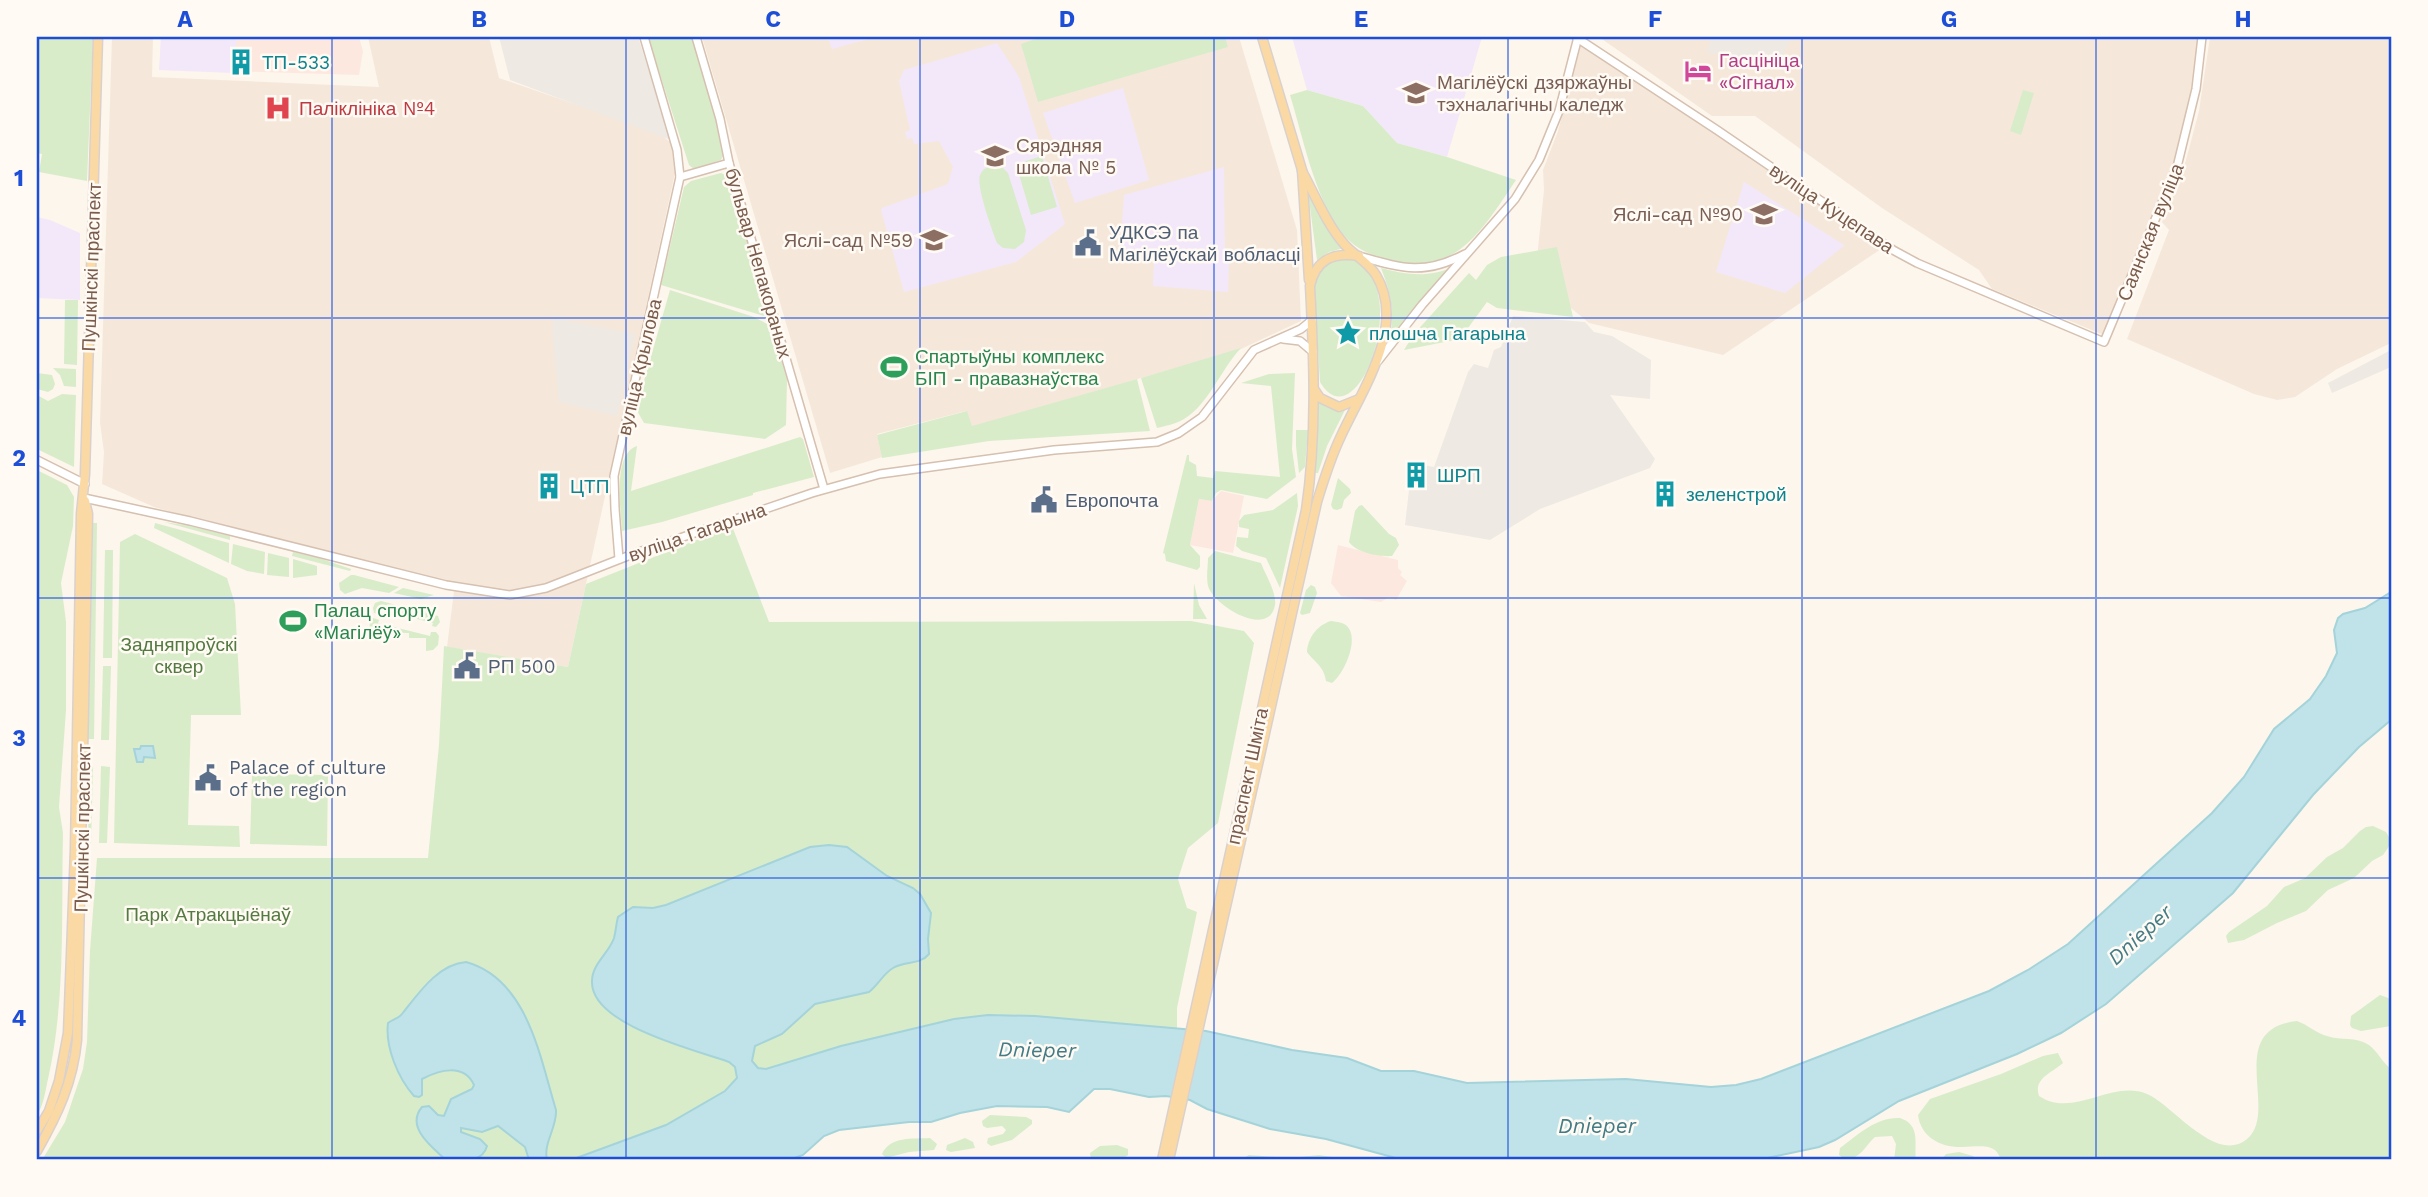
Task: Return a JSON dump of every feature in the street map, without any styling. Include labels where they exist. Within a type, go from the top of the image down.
[{"type":"main road","name":"Пушкінскі праспект","points":[[37,1131],[48,1111],[62,1067],[68,1033],[75,849],[81,514],[85,484],[98,37]]},
{"type":"main road","points":[[644,37],[677,150],[680,177],[729,163]]},
{"type":"main road","name":"бульвар Непакораных","points":[[696,37],[720,119],[729,163],[824,489]]},
{"type":"main road","points":[[1262,37],[1302,171],[1310,286]]},
{"type":"main road","name":"Саянская вуліца","points":[[2104,342],[2177,167],[2196,89],[2202,37]]},
{"type":"main road","points":[[1378,362],[1422,305],[1515,200],[1539,160],[1559,111],[1578,38]]},
{"type":"main road","name":"вуліца Куцепава","points":[[1578,38],[1893,250],[1917,263],[2104,342]]},
{"type":"main road","points":[[1302,171],[1336,231],[1345,244],[1359,256]]},
{"type":"main road","name":"вуліца Крылова","points":[[620,559],[614,476],[680,177]]},
{"type":"main road","points":[[1310,286],[1312,274],[1325,260],[1334,256],[1346,254],[1405,268],[1433,268],[1471,250]]},
{"type":"main road","name":"праспект Шміта","points":[[1162,1160],[1317,502],[1328,467],[1378,362],[1385,324],[1384,296],[1376,275],[1359,256]]},
{"type":"main road","name":"праспект Шміта","points":[[1169,1160],[1306,510],[1312,469],[1314,389],[1310,286]]},
{"type":"main road","name":"вуліца Гагарына","points":[[84,498],[190,521],[483,593],[528,593],[824,489],[880,474],[1054,450],[1157,442],[1179,433],[1202,417],[1254,350],[1301,330],[1312,320]]},
{"type":"main road","points":[[1279,339],[1300,341],[1313,352]]},
{"type":"main road","points":[[1314,389],[1320,398],[1339,407],[1359,399]]},
{"type":"main road","points":[[37,460],[85,484]]},
{"type":"main road","name":"Пушкінскі праспект","points":[[37,1151],[57,1116],[73,1069],[77,1040],[88,528],[84,498]]},
{"type":"shaded area","points":[[112,37],[153,37],[152,77],[379,87],[368,37],[489,37],[499,78],[659,133],[671,143],[675,173],[568,667],[447,647],[455,583],[154,507],[102,484],[104,452],[100,423]]},
{"type":"shaded area","points":[[161,37],[359,37],[363,51],[359,75],[160,69]]},
{"type":"shaded area","points":[[161,37],[237,37],[232,73],[159,70]]},
{"type":"shaded area","points":[[499,37],[638,37],[671,140],[510,80]]},
{"type":"shaded area","points":[[702,37],[1239,37],[1297,230],[1301,321],[1241,349],[972,427],[966,411],[877,434],[882,457],[830,473]]},
{"type":"shaded area","points":[[828,37],[875,37],[832,49]]},
{"type":"shaded area","name":"Магілёўскі дзяржаўны тэхналагічны каледж","points":[[1292,37],[1482,37],[1447,157],[1397,143],[1363,106],[1307,90]]},
{"type":"shaded area","points":[[1599,37],[2199,37],[2193,88],[2175,161],[2104,335],[1992,289],[1979,270],[1882,208],[1755,116],[1712,116]]},
{"type":"shaded area","points":[[1711,37],[1792,37],[1777,67],[1707,52]]},
{"type":"shaded area","points":[[2210,37],[2391,37],[2391,343],[2337,369],[2295,397],[2277,400],[2254,394],[2127,339],[2169,230],[2162,222],[2182,175],[2199,111]]},
{"type":"shaded area","points":[[1582,41],[1884,247],[1723,355],[1589,323],[1535,278],[1544,190],[1543,170],[1558,131]]},
{"type":"shaded area","name":"Сярэдняя школа № 5","points":[[997,43],[1019,77],[1065,224],[1016,262],[904,292],[881,210],[948,184],[953,167],[939,141],[914,144],[912,138],[907,139],[905,132],[910,130],[899,81],[904,70]]},
{"type":"shaded area","points":[[1123,88],[1149,180],[1075,203],[1043,113]]},
{"type":"shaded area","points":[[1224,167],[1228,292],[1153,286],[1154,257],[1120,255],[1124,195]]},
{"type":"shaded area","name":"Яслі-сад №90","points":[[1744,182],[1845,245],[1785,293],[1716,272]]},
{"type":"shaded area","points":[[37,217],[80,233],[80,300],[37,298]]},
{"type":"shaded area","points":[[1513,316],[1585,322],[1594,332],[1612,336],[1651,360],[1650,399],[1610,395],[1655,459],[1650,468],[1540,509],[1490,540],[1405,525],[1412,463],[1434,467],[1468,372],[1474,364],[1488,368],[1494,350],[1501,347]]},
{"type":"shaded area","points":[[554,318],[635,334],[617,416],[559,402],[552,327]]},
{"type":"shaded area","points":[[2391,350],[2391,367],[2332,393],[2328,383]]},
{"type":"shaded area","points":[[1221,491],[1244,496],[1233,553],[1190,545],[1199,499],[1212,501]]},
{"type":"shaded area","points":[[1338,545],[1398,560],[1398,568],[1402,572],[1400,575],[1407,581],[1396,600],[1389,597],[1381,602],[1341,596],[1331,583]]},
{"type":"green space","points":[[37,37],[93,37],[87,181],[39,172],[42,154],[37,153]]},
{"type":"green space","points":[[648,37],[692,37],[726,149],[721,160],[694,169],[689,165]]},
{"type":"green space","points":[[1041,37],[1225,37],[1228,47],[1038,102],[1021,44]]},
{"type":"green space","points":[[1307,90],[1363,106],[1397,143],[1516,180],[1478,233],[1447,257],[1429,264],[1408,265],[1371,254],[1344,235],[1331,216],[1316,183],[1290,95]]},
{"type":"green space","points":[[2023,90],[2034,93],[2021,135],[2010,131]]},
{"type":"green space","points":[[1042,156],[1057,207],[1031,215],[1016,164]]},
{"type":"green space","points":[[994,165],[1002,167],[1008,173],[1026,230],[1024,242],[1015,249],[1003,248],[997,243],[982,198],[980,175],[984,169]]},
{"type":"green space","points":[[721,173],[730,177],[754,263],[751,267],[761,300],[765,300],[771,318],[661,285],[684,187],[691,181]]},
{"type":"green space","points":[[1307,185],[1344,248],[1329,252],[1317,260]]},
{"type":"green space","points":[[1557,247],[1573,317],[1497,308],[1487,302],[1460,339],[1404,350],[1414,334],[1469,273],[1476,280],[1487,265],[1501,257]]},
{"type":"green space","name":"плошча Гагарына","points":[[1353,258],[1371,275],[1379,299],[1379,327],[1373,355],[1363,378],[1349,393],[1334,396],[1320,382],[1314,283],[1320,271],[1328,264]]},
{"type":"green space","points":[[1453,267],[1390,342],[1391,305],[1381,268],[1417,274],[1435,273]]},
{"type":"green space","points":[[670,290],[754,317],[773,327],[787,379],[786,425],[765,439],[644,423],[636,409]]},
{"type":"green space","points":[[65,300],[78,300],[77,365],[64,364]]},
{"type":"green space","points":[[1241,348],[1193,413],[1178,422],[1157,428],[1141,378]]},
{"type":"green space","points":[[53,368],[76,369],[76,387],[64,386],[60,375]]},
{"type":"green space","points":[[37,373],[52,375],[55,384],[53,389],[48,392],[37,389]]},
{"type":"green space","points":[[1295,373],[1292,449],[1296,477],[1267,499],[1221,490],[1212,501],[1199,499],[1190,545],[1200,556],[1200,567],[1197,570],[1166,561],[1163,553],[1187,455],[1189,461],[1196,465],[1197,476],[1213,478],[1215,471],[1280,477],[1271,386],[1241,383],[1269,374]]},
{"type":"green space","points":[[1137,379],[1150,431],[989,441],[882,458],[877,435],[967,411],[972,426]]},
{"type":"green space","points":[[62,394],[76,395],[74,467],[37,449],[37,395],[48,401]]},
{"type":"green space","points":[[1318,402],[1330,408],[1346,408],[1327,446],[1318,473],[1315,473]]},
{"type":"green space","points":[[1296,430],[1308,430],[1305,467],[1299,473],[1296,446]]},
{"type":"green space","points":[[800,437],[803,439],[814,477],[662,522],[622,531],[621,471],[629,451],[637,446],[631,491]]},
{"type":"green space","points":[[37,470],[67,485],[74,497],[73,526],[61,583],[66,622],[66,710],[59,807],[63,833],[60,988],[54,1049],[44,1098],[37,1115]]},
{"type":"green space","points":[[1338,478],[1351,493],[1344,500],[1342,508],[1337,510],[1331,505]]},
{"type":"green space","points":[[1297,493],[1298,506],[1280,588],[1266,558],[1242,551],[1236,546],[1237,537],[1248,538],[1249,529],[1239,527],[1239,521],[1244,515],[1273,510]]},
{"type":"green space","points":[[1362,505],[1396,538],[1399,545],[1392,556],[1369,554],[1349,542],[1355,511]]},
{"type":"green space","points":[[164,522],[230,536],[230,540]]},
{"type":"green space","points":[[93,523],[97,523],[94,739],[88,739]]},
{"type":"green space","points":[[155,523],[229,543],[229,563],[154,528]]},
{"type":"green space","name":"Парк Атракцыёнаў","points":[[732,526],[769,622],[1191,621],[1244,631],[1254,643],[1218,823],[1188,848],[1178,879],[1187,908],[1197,912],[1177,1008],[1177,1029],[1035,1016],[988,1015],[954,1019],[841,1046],[777,1065],[666,1125],[571,1160],[42,1160],[65,1122],[83,1069],[87,1042],[97,858],[428,858],[439,745],[444,646],[568,667],[586,584]]},
{"type":"green space","name":"Задняпроўскі сквер","points":[[135,534],[227,578],[235,604],[241,715],[191,715],[188,825],[239,826],[240,847],[114,843],[120,542]]},
{"type":"green space","points":[[233,544],[265,552],[264,574],[231,564]]},
{"type":"green space","points":[[105,550],[113,550],[112,658],[103,658]]},
{"type":"green space","points":[[1215,551],[1261,563],[1274,595],[1275,605],[1271,615],[1263,619],[1242,616],[1230,610],[1212,594],[1207,583],[1208,558]]},
{"type":"green space","points":[[293,552],[351,569],[350,571],[292,556]]},
{"type":"green space","points":[[268,553],[289,558],[289,577],[267,575]]},
{"type":"green space","points":[[293,559],[317,566],[317,575],[293,578]]},
{"type":"green space","points":[[351,575],[399,587],[389,593],[362,588],[345,594],[340,590],[339,583]]},
{"type":"green space","points":[[1194,583],[1199,605],[1207,619],[1193,619]]},
{"type":"green space","points":[[1311,585],[1317,593],[1310,613],[1302,615],[1300,613],[1306,590]]},
{"type":"green space","points":[[403,588],[434,595],[421,599],[394,593]]},
{"type":"green space","points":[[381,601],[438,616],[440,622],[436,627],[432,626],[433,623],[381,610],[380,614],[374,613],[375,603]]},
{"type":"green space","points":[[370,620],[379,620],[378,623],[430,636],[431,632],[436,632],[439,636],[438,645],[433,650],[426,651],[426,638],[409,638],[409,633],[373,632],[372,637],[369,635]]},
{"type":"green space","points":[[1331,621],[1347,626],[1352,639],[1349,656],[1332,683],[1326,681],[1321,668],[1307,652],[1314,633]]},
{"type":"green space","points":[[103,666],[111,666],[109,740],[101,740]]},
{"type":"green space","points":[[89,766],[93,766],[91,845],[88,843]]},
{"type":"green space","points":[[101,766],[110,767],[107,843],[99,843]]},
{"type":"green space","points":[[252,774],[328,775],[327,846],[250,844]]},
{"type":"green space","points":[[2373,826],[2386,832],[2390,839],[2390,845],[2383,855],[2372,861],[2354,878],[2328,890],[2306,911],[2244,940],[2228,943],[2226,936],[2229,932],[2267,906],[2284,887],[2305,878],[2360,831]]},
{"type":"green space","points":[[2380,995],[2391,999],[2391,1026],[2361,1031],[2352,1028],[2351,1016]]},
{"type":"green space","points":[[2297,1021],[2327,1036],[2364,1042],[2391,1069],[2391,1160],[2001,1160],[1991,1148],[1955,1147],[1940,1143],[1923,1130],[1920,1123],[1918,1115],[1930,1099],[2043,1056],[2058,1053],[2063,1063],[2041,1080],[2039,1096],[2052,1102],[2066,1103],[2120,1091],[2147,1094],[2209,1139],[2235,1145],[2247,1139],[2256,1127],[2257,1055],[2263,1039],[2275,1027]]},
{"type":"green space","points":[[990,1115],[1026,1117],[1032,1120],[1032,1124],[1012,1140],[991,1146],[987,1143],[988,1138],[1003,1134],[1006,1130],[1002,1126],[983,1126],[982,1121]]},
{"type":"green space","points":[[1900,1118],[1907,1121],[1914,1130],[1916,1160],[1894,1160],[1896,1144],[1892,1136],[1875,1137],[1851,1159],[1846,1160],[1839,1155],[1840,1148],[1868,1127],[1883,1120]]},
{"type":"green space","points":[[930,1138],[937,1144],[934,1150],[909,1152],[886,1158],[882,1154],[896,1141]]},
{"type":"green space","points":[[965,1138],[973,1142],[975,1148],[951,1152],[946,1150],[947,1145]]},
{"type":"green space","points":[[1117,1145],[1128,1149],[1128,1155],[1121,1160],[1091,1160],[1090,1153],[1100,1146]]},
{"type":"green space","points":[[1959,1152],[1978,1160],[1941,1160],[1946,1154]]},
{"type":"green space","points":[[1249,1155],[1290,1158],[1319,1155],[1351,1160],[1239,1160]]},
{"type":"water","name":"Dnieper","points":[[2391,592],[2391,720],[2359,747],[2313,795],[2233,893],[2106,1004],[2061,1033],[2017,1054],[1899,1101],[1819,1147],[1758,1160],[1403,1160],[1326,1139],[1270,1129],[1207,1109],[1190,1100],[1094,1089],[1069,1112],[1047,1107],[997,1106],[931,1122],[839,1130],[824,1136],[803,1155],[789,1160],[571,1160],[666,1125],[725,1091],[737,1078],[735,1067],[729,1062],[647,1034],[608,1011],[596,997],[593,975],[612,943],[618,917],[633,907],[653,908],[666,905],[810,847],[829,845],[847,847],[887,876],[920,894],[931,913],[929,954],[921,960],[893,968],[869,992],[815,1004],[782,1034],[755,1046],[752,1061],[758,1068],[766,1069],[841,1046],[954,1019],[988,1015],[1035,1016],[1206,1031],[1292,1050],[1347,1058],[1381,1071],[1414,1071],[1467,1083],[1626,1079],[1711,1087],[1761,1079],[1989,991],[2068,944],[2212,813],[2244,777],[2274,729],[2310,699],[2326,676],[2337,653],[2334,630],[2338,618],[2365,608]]},
{"type":"water","points":[[141,746],[153,746],[155,758],[144,757],[143,762],[137,762],[134,749],[140,749]]},
{"type":"water","points":[[466,962],[487,971],[504,985],[518,1003],[537,1045],[556,1110],[547,1148],[547,1160],[529,1160],[525,1147],[498,1126],[482,1132],[461,1128],[461,1132],[480,1139],[487,1146],[481,1156],[471,1160],[446,1160],[418,1129],[418,1114],[422,1107],[429,1106],[438,1115],[444,1116],[451,1099],[472,1089],[474,1085],[470,1078],[458,1071],[443,1071],[422,1079],[422,1095],[414,1096],[394,1062],[388,1023],[400,1016],[438,974],[446,968]]},
{"type":"place","name":"ТП-533","points":[[241,62]]},
{"type":"place","name":"Гасцініца «Сігнал»","points":[[1698,71]]},
{"type":"place","name":"Магілёўскі дзяржаўны тэхналагічны каледж","points":[[1416,93]]},
{"type":"place","name":"Паліклініка №4","points":[[278,108]]},
{"type":"place","name":"Сярэдняя школа № 5","points":[[995,156]]},
{"type":"place","name":"Яслі-сад №90","points":[[1764,214]]},
{"type":"place","name":"Яслі-сад №59","points":[[934,240]]},
{"type":"place","name":"УДКСЭ па Магілёўскай вобласці","points":[[1088,243]]},
{"type":"place","name":"плошча Гагарына","points":[[1348,333]]},
{"type":"place","name":"Спартыўны комплекс БІП - правазнаўства","points":[[894,367]]},
{"type":"place","name":"ШРП","points":[[1416,475]]},
{"type":"place","name":"ЦТП","points":[[549,486]]},
{"type":"place","name":"зеленстрой","points":[[1665,494]]},
{"type":"place","name":"Европочта","points":[[1044,500]]},
{"type":"place","name":"Палац спорту «Магілёў»","points":[[293,621]]},
{"type":"place","name":"РП 500","points":[[467,666]]},
{"type":"place","name":"Palace of culture of the region","points":[[208,778]]}]
